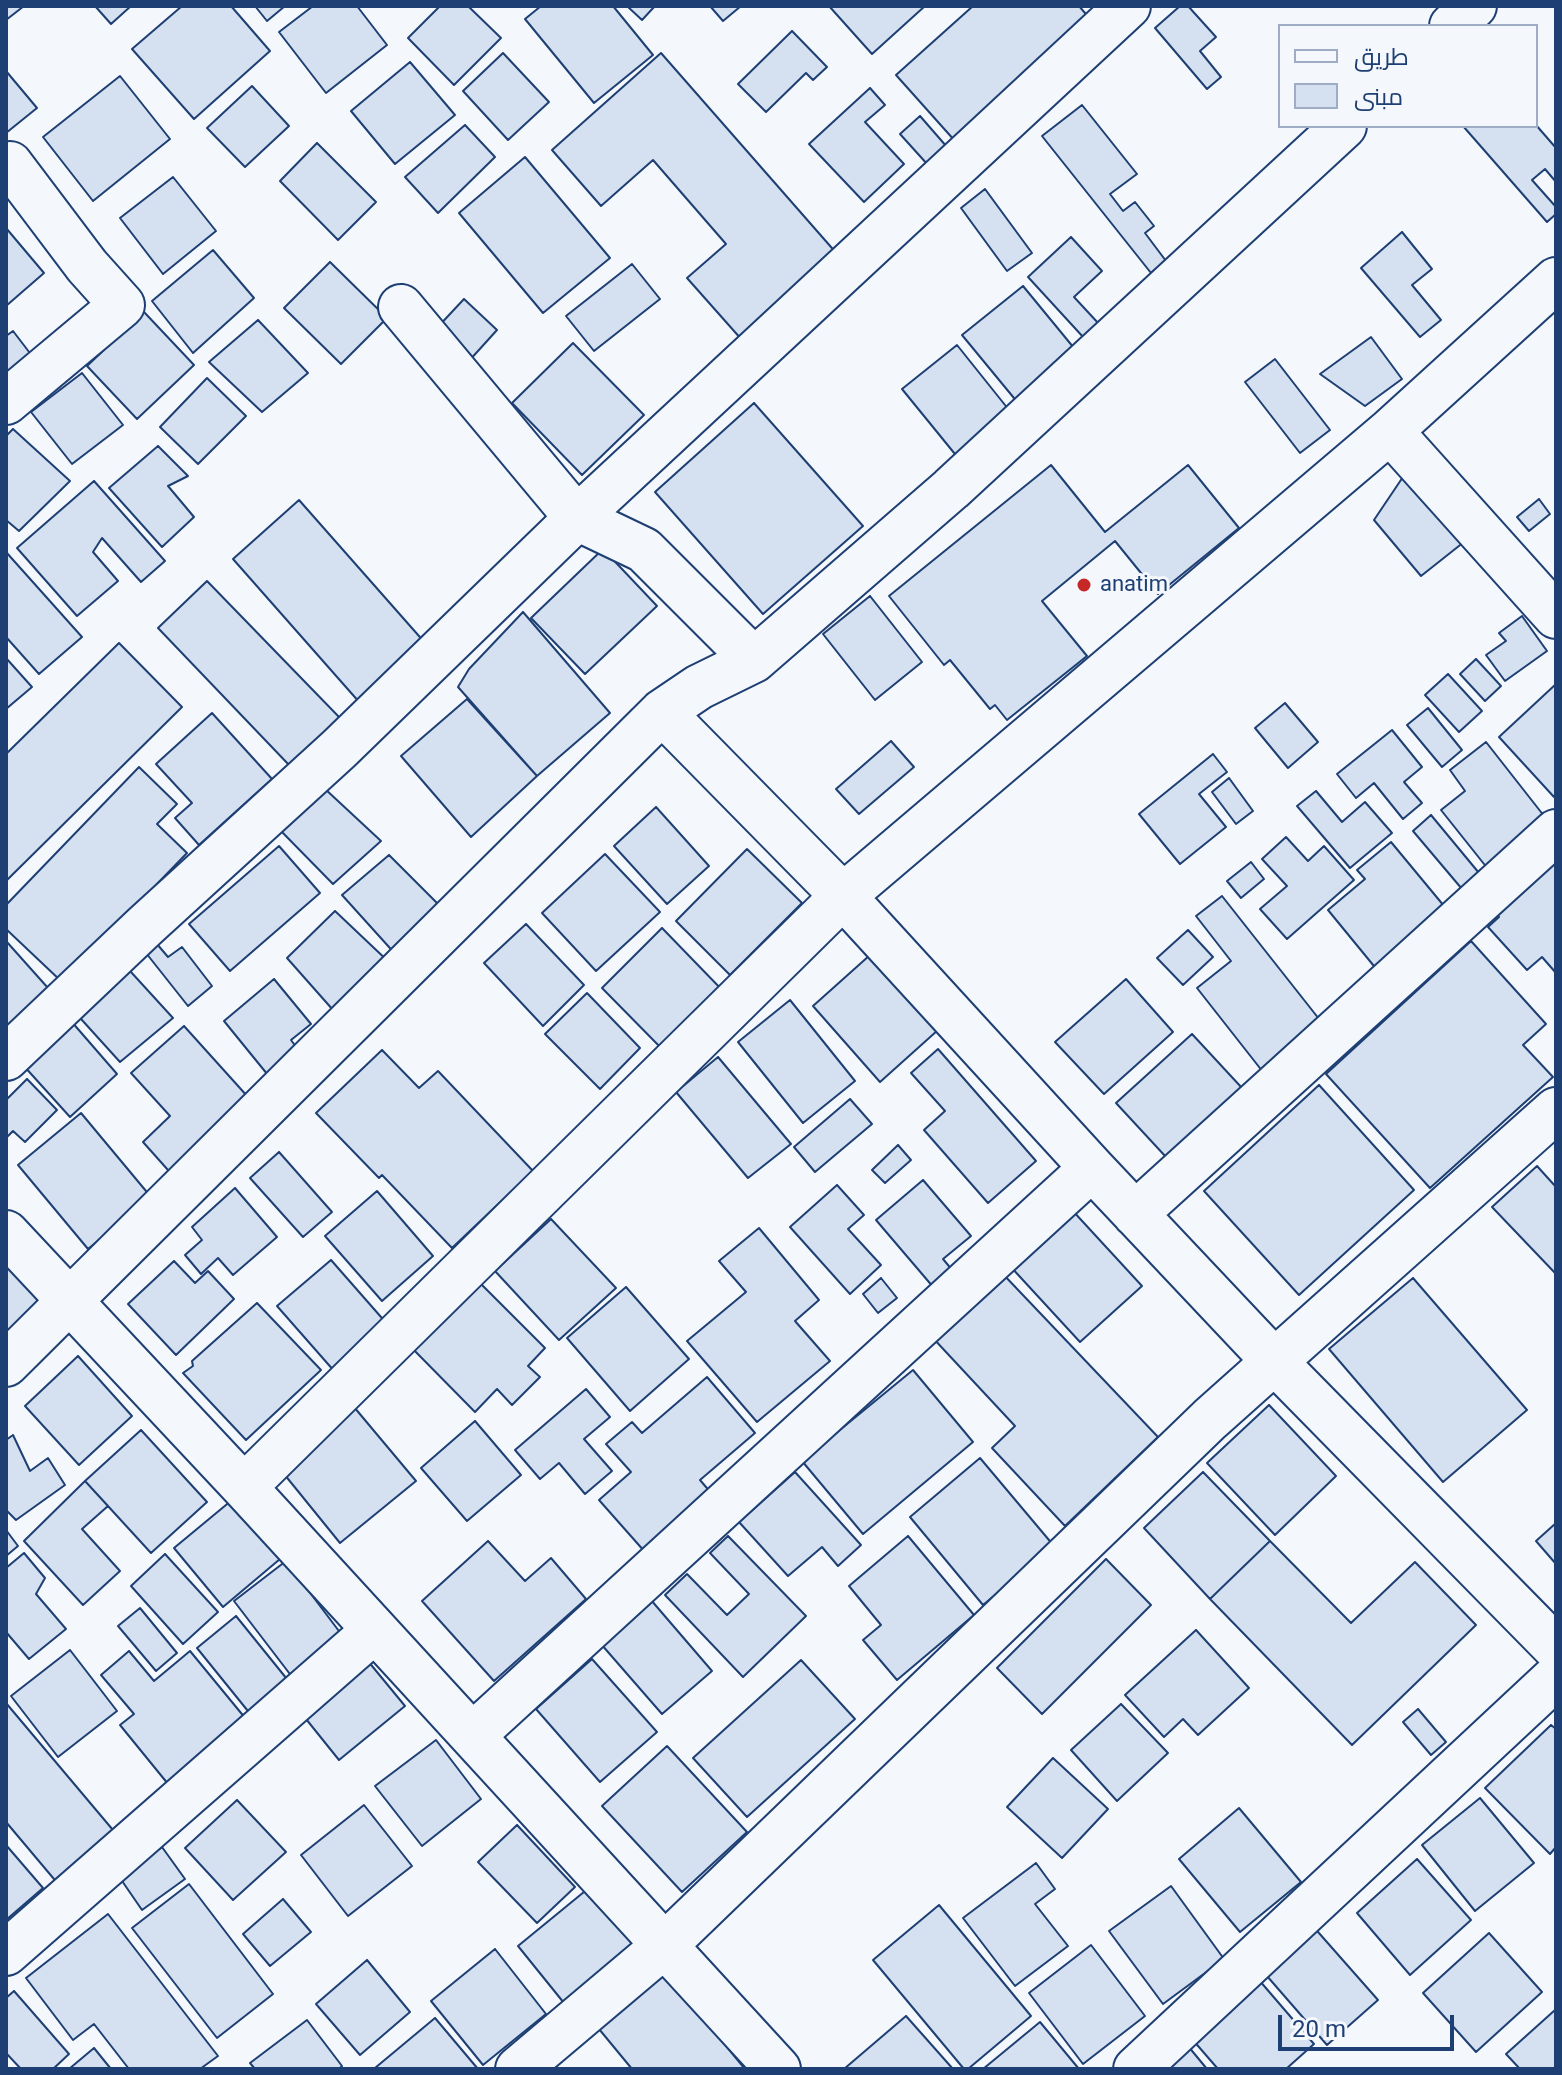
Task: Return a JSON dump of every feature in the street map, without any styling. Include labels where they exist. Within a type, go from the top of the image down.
[{"type":"street","points":[[6,1058],[339,749],[577,518],[1128,6]]},
{"type":"street","points":[[1454,24],[1474,6]]},
{"type":"street","points":[[6,1364],[662,712],[699,687],[754,660],[951,489],[1342,128]]},
{"type":"street","points":[[6,166],[10,164],[87,266],[122,305],[6,402]]},
{"type":"street","points":[[244,1487],[843,896],[1390,431],[1556,280]]},
{"type":"street","points":[[401,307],[577,518],[644,550],[754,660]]},
{"type":"street","points":[[1390,431],[1556,616]]},
{"type":"street","points":[[662,712],[843,896],[1275,1362],[1556,1648]]},
{"type":"street","points":[[1135,1214],[1556,832]]},
{"type":"street","points":[[518,2069],[665,1945],[1210,1419],[1556,1110]]},
{"type":"street","points":[[473,1735],[1092,1168]]},
{"type":"street","points":[[6,1233],[244,1487],[778,2069]]},
{"type":"street","points":[[6,1953],[375,1630]]},
{"type":"street","points":[[1136,2069],[1556,1677]]},
{"type":"building","points":[[6,6],[24,6],[6,20]]},
{"type":"building","points":[[95,6],[131,6],[111,24]]},
{"type":"building","points":[[182,6],[231,6],[270,51],[194,119],[132,49]]},
{"type":"building","points":[[255,6],[285,6],[267,21]]},
{"type":"building","points":[[313,6],[357,6],[387,45],[326,93],[279,32]]},
{"type":"building","points":[[440,6],[468,6],[501,38],[454,85],[408,38]]},
{"type":"building","points":[[541,6],[613,6],[653,55],[594,103],[525,19]]},
{"type":"building","points":[[627,6],[655,6],[642,20]]},
{"type":"building","points":[[710,6],[741,6],[723,21]]},
{"type":"building","points":[[829,6],[925,6],[872,54]]},
{"type":"building","points":[[973,6],[1079,6],[1091,20],[955,141],[896,75]]},
{"type":"building","points":[[1180,6],[1188,6],[1216,37],[1200,51],[1221,77],[1207,89],[1155,28]]},
{"type":"building","points":[[792,31],[827,67],[813,80],[806,73],[766,112],[738,84]]},
{"type":"building","points":[[503,53],[549,102],[508,140],[463,91]]},
{"type":"building","points":[[661,53],[838,255],[742,340],[687,278],[726,244],[653,160],[601,206],[552,150]]},
{"type":"building","points":[[410,62],[455,115],[395,164],[351,111]]},
{"type":"building","points":[[6,71],[37,108],[6,133]]},
{"type":"building","points":[[120,76],[170,139],[93,201],[43,137]]},
{"type":"building","points":[[252,86],[289,126],[245,167],[207,128]]},
{"type":"building","points":[[870,88],[885,105],[865,122],[904,164],[864,202],[809,144]]},
{"type":"building","points":[[1082,105],[1137,174],[1110,194],[1123,211],[1135,202],[1154,226],[1145,233],[1166,261],[1151,273],[1042,136]]},
{"type":"building","points":[[920,116],[947,147],[928,165],[900,134]]},
{"type":"building","points":[[465,125],[495,157],[438,213],[405,177]]},
{"type":"building","points":[[1538,127],[1556,148],[1556,182],[1545,169],[1532,180],[1556,207],[1556,214],[1547,222],[1465,128]]},
{"type":"building","points":[[317,143],[376,202],[338,240],[280,181]]},
{"type":"building","points":[[525,157],[610,258],[543,313],[459,213]]},
{"type":"building","points":[[173,177],[216,231],[163,274],[120,218]]},
{"type":"building","points":[[985,189],[1032,253],[1007,271],[961,208]]},
{"type":"building","points":[[6,228],[44,273],[6,306]]},
{"type":"building","points":[[1402,232],[1432,269],[1412,285],[1441,320],[1420,337],[1361,268]]},
{"type":"building","points":[[1071,237],[1102,271],[1074,297],[1099,324],[1084,338],[1028,277]]},
{"type":"building","points":[[213,250],[254,298],[193,353],[152,301]]},
{"type":"building","points":[[330,262],[387,318],[341,364],[284,308]]},
{"type":"building","points":[[632,264],[660,299],[594,351],[566,316]]},
{"type":"building","points":[[1023,286],[1083,359],[1023,409],[962,335]]},
{"type":"building","points":[[464,299],[497,330],[468,362],[435,330]]},
{"type":"building","points":[[144,312],[194,365],[137,419],[87,366]]},
{"type":"building","points":[[258,320],[308,373],[262,412],[209,362]]},
{"type":"building","points":[[13,331],[36,361],[6,377],[6,336]]},
{"type":"building","points":[[1371,337],[1402,379],[1365,406],[1320,374]]},
{"type":"building","points":[[573,343],[644,415],[582,475],[512,403]]},
{"type":"building","points":[[957,345],[1013,415],[959,459],[902,389]]},
{"type":"building","points":[[1275,359],[1330,430],[1300,453],[1245,382]]},
{"type":"building","points":[[82,373],[123,425],[72,464],[31,412]]},
{"type":"building","points":[[207,378],[246,416],[198,464],[160,427]]},
{"type":"building","points":[[754,403],[863,526],[763,614],[655,492]]},
{"type":"building","points":[[13,429],[70,481],[19,531],[6,520],[6,436]]},
{"type":"building","points":[[158,446],[188,476],[168,486],[194,517],[162,547],[109,488]]},
{"type":"building","points":[[1051,465],[1105,532],[1188,465],[1239,528],[1158,594],[1115,541],[1042,601],[1087,656],[1007,720],[995,705],[990,709],[950,660],[944,665],[889,596]]},
{"type":"building","points":[[1409,468],[1469,538],[1421,576],[1374,520]]},
{"type":"building","points":[[94,481],[165,561],[141,582],[102,538],[93,552],[118,581],[77,616],[17,548]]},
{"type":"building","points":[[1539,499],[1550,514],[1529,531],[1517,517]]},
{"type":"building","points":[[299,500],[426,644],[360,703],[233,559]]},
{"type":"building","points":[[603,549],[657,606],[585,674],[531,618]]},
{"type":"building","points":[[6,552],[82,637],[39,674],[6,637]]},
{"type":"building","points":[[207,581],[340,718],[290,766],[158,628]]},
{"type":"building","points":[[870,596],[922,662],[875,700],[823,634]]},
{"type":"building","points":[[523,612],[610,713],[537,776],[458,687],[469,669]]},
{"type":"building","points":[[1522,616],[1547,651],[1505,681],[1486,655],[1506,641],[1499,633]]},
{"type":"building","points":[[119,643],[182,707],[6,881],[6,754]]},
{"type":"building","points":[[6,658],[32,687],[6,709]]},
{"type":"building","points":[[1476,659],[1501,686],[1485,701],[1460,674]]},
{"type":"building","points":[[1448,674],[1482,711],[1459,732],[1425,695]]},
{"type":"building","points":[[1556,684],[1556,794],[1554,797],[1499,737]]},
{"type":"building","points":[[467,699],[537,776],[471,837],[401,756]]},
{"type":"building","points":[[1285,703],[1318,742],[1288,768],[1255,728]]},
{"type":"building","points":[[1428,708],[1462,750],[1442,767],[1407,725]]},
{"type":"building","points":[[212,713],[272,779],[199,845],[175,818],[192,803],[156,764]]},
{"type":"building","points":[[1392,730],[1422,767],[1404,782],[1422,803],[1403,819],[1374,783],[1356,798],[1337,774]]},
{"type":"building","points":[[891,741],[914,767],[859,814],[836,789]]},
{"type":"building","points":[[1486,742],[1548,821],[1488,869],[1441,810],[1465,791],[1450,770]]},
{"type":"building","points":[[1213,754],[1227,772],[1199,794],[1226,827],[1180,864],[1139,814]]},
{"type":"building","points":[[139,767],[177,804],[157,824],[187,853],[62,982],[6,929],[6,905]]},
{"type":"building","points":[[1229,778],[1253,811],[1236,824],[1212,792]]},
{"type":"building","points":[[324,788],[381,841],[333,884],[281,831]]},
{"type":"building","points":[[1316,791],[1342,822],[1365,802],[1392,833],[1350,868],[1297,806]]},
{"type":"building","points":[[656,807],[709,866],[667,904],[614,846]]},
{"type":"building","points":[[1431,815],[1479,873],[1462,889],[1413,831]]},
{"type":"building","points":[[1286,837],[1308,861],[1324,846],[1354,880],[1287,939],[1260,909],[1287,886],[1262,859]]},
{"type":"building","points":[[1391,842],[1449,912],[1378,971],[1328,910],[1365,879],[1357,870]]},
{"type":"building","points":[[1556,843],[1556,973],[1542,957],[1527,970],[1488,927],[1499,917],[1487,903]]},
{"type":"building","points":[[279,846],[320,893],[230,971],[189,924]]},
{"type":"building","points":[[747,849],[802,903],[730,975],[676,921]]},
{"type":"building","points":[[605,854],[660,912],[596,971],[542,913]]},
{"type":"building","points":[[389,855],[446,912],[398,957],[342,895]]},
{"type":"building","points":[[1251,862],[1264,879],[1241,898],[1227,881]]},
{"type":"building","points":[[1222,896],[1323,1024],[1263,1072],[1197,988],[1231,961],[1196,916]]},
{"type":"building","points":[[335,911],[392,965],[341,1019],[287,958]]},
{"type":"building","points":[[526,924],[584,985],[543,1026],[484,963]]},
{"type":"building","points":[[662,928],[726,994],[666,1053],[602,988]]},
{"type":"building","points":[[1188,930],[1213,957],[1183,985],[1157,958]]},
{"type":"building","points":[[6,941],[48,988],[6,1027]]},
{"type":"building","points":[[1471,941],[1546,1024],[1523,1045],[1553,1077],[1430,1188],[1326,1074]]},
{"type":"building","points":[[157,944],[168,957],[182,947],[212,986],[188,1006],[146,953]]},
{"type":"building","points":[[870,955],[938,1030],[880,1082],[813,1006]]},
{"type":"building","points":[[120,960],[173,1018],[120,1062],[72,1009]]},
{"type":"building","points":[[274,979],[311,1024],[291,1040],[302,1055],[272,1080],[224,1021]]},
{"type":"building","points":[[1126,979],[1173,1032],[1104,1094],[1055,1042]]},
{"type":"building","points":[[587,993],[640,1048],[600,1089],[545,1034]]},
{"type":"building","points":[[790,1000],[855,1081],[803,1123],[738,1042]]},
{"type":"building","points":[[71,1021],[117,1074],[70,1117],[23,1065]]},
{"type":"building","points":[[184,1026],[257,1107],[176,1179],[143,1142],[170,1116],[131,1073]]},
{"type":"building","points":[[1192,1034],[1242,1088],[1166,1157],[1116,1103]]},
{"type":"building","points":[[938,1049],[1036,1161],[988,1203],[924,1130],[945,1111],[911,1073]]},
{"type":"building","points":[[382,1050],[419,1088],[438,1071],[533,1171],[452,1248],[382,1175],[379,1178],[316,1113]]},
{"type":"building","points":[[718,1057],[791,1144],[748,1178],[676,1092]]},
{"type":"building","points":[[27,1079],[57,1110],[25,1142],[13,1131],[6,1138],[6,1100]]},
{"type":"building","points":[[1319,1085],[1414,1190],[1299,1295],[1204,1191]]},
{"type":"building","points":[[850,1099],[872,1124],[815,1172],[794,1147]]},
{"type":"building","points":[[81,1113],[151,1197],[88,1249],[18,1165]]},
{"type":"building","points":[[898,1145],[911,1160],[885,1183],[872,1170]]},
{"type":"building","points":[[279,1152],[332,1212],[303,1237],[250,1178]]},
{"type":"building","points":[[1537,1166],[1556,1187],[1556,1274],[1492,1207]]},
{"type":"building","points":[[923,1180],[971,1236],[943,1259],[953,1271],[934,1288],[876,1220]]},
{"type":"building","points":[[837,1185],[864,1215],[848,1229],[881,1265],[850,1294],[790,1227]]},
{"type":"building","points":[[235,1188],[277,1237],[233,1275],[218,1258],[201,1274],[185,1255],[202,1240],[192,1227]]},
{"type":"building","points":[[377,1191],[433,1256],[382,1301],[325,1236]]},
{"type":"building","points":[[1072,1210],[1142,1286],[1080,1342],[1010,1266]]},
{"type":"building","points":[[551,1219],[616,1288],[559,1340],[495,1271]]},
{"type":"building","points":[[759,1228],[819,1300],[795,1321],[830,1361],[757,1422],[687,1341],[746,1292],[719,1261]]},
{"type":"building","points":[[6,1252],[55,1308],[6,1350]]},
{"type":"building","points":[[331,1260],[388,1325],[335,1372],[277,1306]]},
{"type":"building","points":[[174,1261],[195,1283],[208,1271],[234,1299],[176,1355],[128,1304]]},
{"type":"building","points":[[1001,1272],[1158,1437],[1065,1526],[992,1448],[1015,1426],[932,1337]]},
{"type":"building","points":[[472,1275],[545,1348],[528,1366],[540,1377],[512,1405],[497,1389],[475,1412],[406,1342]]},
{"type":"building","points":[[881,1278],[897,1298],[878,1313],[863,1294]]},
{"type":"building","points":[[1413,1278],[1527,1410],[1443,1482],[1329,1349]]},
{"type":"building","points":[[626,1287],[689,1359],[630,1411],[567,1338]]},
{"type":"building","points":[[257,1303],[321,1370],[246,1440],[183,1373],[193,1366],[192,1361]]},
{"type":"building","points":[[78,1356],[132,1416],[79,1465],[25,1406]]},
{"type":"building","points":[[913,1370],[973,1442],[863,1534],[802,1461]]},
{"type":"building","points":[[707,1377],[755,1433],[700,1480],[712,1494],[645,1552],[599,1500],[631,1472],[606,1444],[632,1422],[642,1433]]},
{"type":"building","points":[[586,1389],[610,1417],[584,1439],[612,1471],[585,1494],[559,1463],[540,1479],[515,1450]]},
{"type":"building","points":[[1269,1405],[1336,1476],[1275,1535],[1207,1463]]},
{"type":"building","points":[[354,1407],[416,1481],[340,1543],[280,1469]]},
{"type":"building","points":[[475,1421],[521,1475],[467,1521],[421,1468]]},
{"type":"building","points":[[141,1430],[207,1502],[151,1553],[85,1481]]},
{"type":"building","points":[[13,1435],[30,1471],[48,1458],[65,1485],[16,1520],[6,1510],[6,1440]]},
{"type":"building","points":[[980,1458],[1054,1546],[983,1605],[910,1517]]},
{"type":"building","points":[[795,1472],[861,1545],[838,1566],[822,1547],[788,1576],[739,1522]]},
{"type":"building","points":[[1203,1472],[1270,1541],[1210,1599],[1144,1528]]},
{"type":"building","points":[[85,1481],[108,1506],[82,1529],[120,1571],[83,1605],[24,1541]]},
{"type":"building","points":[[232,1500],[280,1559],[223,1607],[174,1548]]},
{"type":"building","points":[[1556,1523],[1556,1564],[1536,1541]]},
{"type":"building","points":[[6,1530],[18,1546],[6,1556]]},
{"type":"building","points":[[728,1536],[806,1616],[743,1677],[665,1595],[687,1574],[727,1615],[749,1594],[710,1553]]},
{"type":"building","points":[[908,1536],[974,1615],[897,1680],[863,1640],[881,1625],[849,1586]]},
{"type":"building","points":[[488,1541],[525,1581],[551,1558],[586,1599],[494,1681],[422,1601]]},
{"type":"building","points":[[1270,1541],[1351,1623],[1415,1562],[1476,1625],[1352,1745],[1210,1599]]},
{"type":"building","points":[[24,1553],[45,1578],[36,1594],[66,1629],[29,1659],[6,1632],[6,1568]]},
{"type":"building","points":[[165,1554],[218,1612],[183,1644],[131,1586]]},
{"type":"building","points":[[1106,1559],[1151,1605],[1042,1714],[997,1668]]},
{"type":"building","points":[[286,1561],[348,1643],[296,1682],[234,1601]]},
{"type":"building","points":[[651,1600],[712,1671],[662,1714],[601,1644]]},
{"type":"building","points":[[140,1608],[177,1653],[156,1671],[118,1626]]},
{"type":"building","points":[[236,1616],[295,1689],[256,1721],[197,1648]]},
{"type":"building","points":[[1196,1630],[1249,1688],[1198,1735],[1183,1719],[1164,1737],[1125,1695]]},
{"type":"building","points":[[70,1650],[117,1711],[58,1757],[11,1696]]},
{"type":"building","points":[[129,1651],[154,1681],[190,1651],[255,1730],[177,1795],[120,1725],[134,1714],[101,1675]]},
{"type":"building","points":[[363,1655],[405,1706],[339,1760],[298,1709]]},
{"type":"building","points":[[592,1659],[657,1732],[600,1782],[536,1709]]},
{"type":"building","points":[[801,1660],[855,1719],[747,1817],[693,1758]]},
{"type":"building","points":[[6,1703],[118,1836],[59,1885],[6,1822]]},
{"type":"building","points":[[1121,1704],[1168,1753],[1117,1801],[1071,1750]]},
{"type":"building","points":[[1418,1709],[1446,1742],[1431,1755],[1403,1722]]},
{"type":"building","points":[[1551,1725],[1556,1729],[1556,1847],[1550,1854],[1485,1788]]},
{"type":"building","points":[[436,1740],[481,1799],[422,1846],[375,1786]]},
{"type":"building","points":[[667,1746],[747,1832],[682,1892],[602,1806]]},
{"type":"building","points":[[1053,1758],[1108,1809],[1062,1858],[1007,1807]]},
{"type":"building","points":[[1480,1798],[1534,1863],[1475,1911],[1422,1845]]},
{"type":"building","points":[[237,1800],[286,1852],[233,1900],[185,1848]]},
{"type":"building","points":[[364,1805],[412,1866],[348,1916],[301,1855]]},
{"type":"building","points":[[1239,1808],[1301,1882],[1240,1932],[1179,1859]]},
{"type":"building","points":[[517,1825],[575,1887],[537,1923],[478,1862]]},
{"type":"building","points":[[6,1845],[43,1888],[6,1920]]},
{"type":"building","points":[[162,1847],[185,1879],[142,1910],[120,1878]]},
{"type":"building","points":[[1417,1859],[1471,1920],[1410,1975],[1357,1913]]},
{"type":"building","points":[[1036,1863],[1055,1889],[1035,1904],[1068,1946],[1015,1986],[963,1918]]},
{"type":"building","points":[[189,1884],[273,1994],[217,2038],[132,1928]]},
{"type":"building","points":[[1171,1886],[1224,1959],[1163,2004],[1109,1931]]},
{"type":"building","points":[[590,1887],[636,1942],[564,2003],[518,1946]]},
{"type":"building","points":[[283,1899],[311,1932],[270,1966],[243,1934]]},
{"type":"building","points":[[939,1905],[1031,2016],[968,2069],[964,2069],[873,1960]]},
{"type":"building","points":[[108,1914],[218,2056],[200,2069],[129,2069],[94,2024],[73,2040],[26,1978]]},
{"type":"building","points":[[1311,1924],[1378,2000],[1327,2045],[1260,1968]]},
{"type":"building","points":[[1489,1933],[1542,1992],[1476,2052],[1423,1993]]},
{"type":"building","points":[[1091,1945],[1145,2016],[1083,2064],[1029,1993]]},
{"type":"building","points":[[495,1949],[546,2014],[483,2065],[431,2001]]},
{"type":"building","points":[[367,1960],[410,2012],[360,2055],[316,2004]]},
{"type":"building","points":[[666,1973],[745,2069],[632,2069],[599,2029]]},
{"type":"building","points":[[1259,1980],[1314,2044],[1286,2069],[1218,2069],[1192,2039]]},
{"type":"building","points":[[14,1991],[69,2054],[53,2069],[21,2069],[6,2053],[6,1998]]},
{"type":"building","points":[[1555,2010],[1556,2069],[1520,2069],[1506,2054]]},
{"type":"building","points":[[906,2016],[953,2069],[844,2069]]},
{"type":"building","points":[[435,2018],[478,2069],[375,2068]]},
{"type":"building","points":[[307,2020],[342,2066],[339,2069],[255,2069],[250,2063]]},
{"type":"building","points":[[1040,2022],[1079,2069],[983,2069]]},
{"type":"building","points":[[1188,2046],[1207,2069],[1160,2069]]},
{"type":"building","points":[[94,2048],[111,2069],[69,2069]]},
{"type":"place","name":"anatim","points":[[1084,585]]}]
